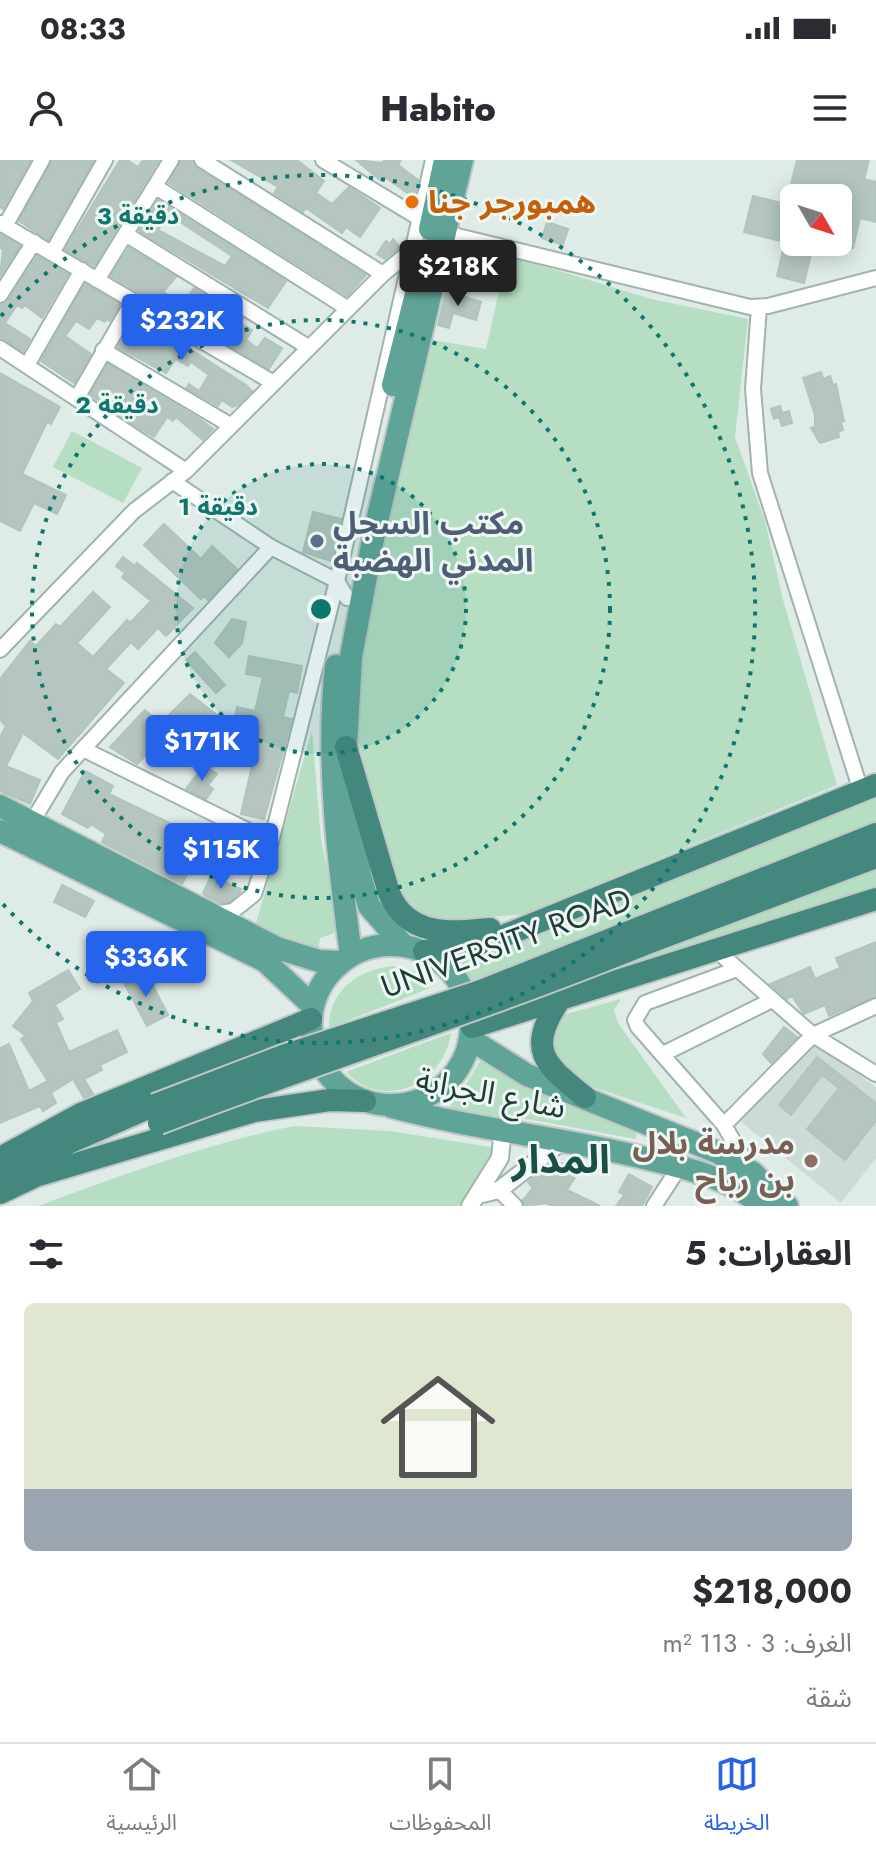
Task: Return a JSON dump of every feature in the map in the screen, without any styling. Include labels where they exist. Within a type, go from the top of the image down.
[{"type":"highway","points":[[346,747],[389,893],[409,921],[432,930],[463,932],[550,919]]},
{"type":"highway","points":[[413,948],[484,942],[550,919],[869,788]]},
{"type":"highway","name":"UNIVERSITY ROAD","points":[[157,1114],[466,1014],[876,834]]},
{"type":"highway","name":"UNIVERSITY ROAD","points":[[642,936],[876,857]]},
{"type":"highway","points":[[471,1033],[876,899]]},
{"type":"highway","points":[[558,1002],[544,1024],[541,1047],[552,1069],[585,1097]]},
{"type":"highway","points":[[2,1161],[81,1114],[312,1012]]},
{"type":"highway","points":[[32,1177],[254,1111],[330,1100],[365,1101]]},
{"type":"highway","points":[[2,1161],[157,1114]]},
{"type":"highway","points":[[0,1193],[157,1114]]},
{"type":"main road","points":[[445,160],[419,250],[367,534],[351,657],[346,747],[353,830],[365,897],[376,917],[413,948],[444,964],[459,982],[469,1004],[471,1033],[463,1061],[450,1080],[431,1094],[410,1103],[387,1105],[365,1101],[342,1089],[324,1069],[313,1045],[312,1012],[319,989],[347,958],[335,840],[331,712],[342,590],[367,534],[462,160]]},
{"type":"main road","points":[[0,806],[277,948],[319,961],[347,958],[385,944],[413,948]]},
{"type":"main road","points":[[0,831],[265,961],[312,1012]]},
{"type":"main road","name":"شارع الجرابة","points":[[471,1033],[527,1075],[705,1146],[753,1173],[787,1206]]},
{"type":"main road","name":"شارع الجرابة","points":[[387,1105],[433,1118],[565,1139],[680,1166],[734,1187],[763,1206]]},
{"type":"main road","points":[[626,1154],[643,1142],[644,1133],[633,1117]]},
{"type":"street","points":[[42,160],[3,224],[132,303],[272,382]]},
{"type":"street","points":[[52,253],[105,160]]},
{"type":"street","points":[[97,280],[171,160]]},
{"type":"street","points":[[202,160],[383,274]]},
{"type":"street","points":[[323,160],[419,218]]},
{"type":"street","points":[[210,914],[233,911],[254,894],[271,842],[342,590],[419,250],[419,218],[433,160]]},
{"type":"street","points":[[156,187],[347,308]]},
{"type":"street","points":[[445,233],[759,307],[876,278]]},
{"type":"street","points":[[127,235],[308,347]]},
{"type":"street","points":[[0,295],[34,242]]},
{"type":"street","points":[[0,650],[134,511],[186,471],[383,274],[419,250]]},
{"type":"street","points":[[27,365],[82,270]]},
{"type":"street","points":[[78,396],[132,303]]},
{"type":"street","points":[[759,307],[753,389],[760,473],[869,788]]},
{"type":"street","points":[[0,348],[78,396],[186,471]]},
{"type":"street","points":[[103,350],[230,425]]},
{"type":"street","points":[[172,481],[342,590]]},
{"type":"street","points":[[32,822],[62,772],[271,547]]},
{"type":"street","points":[[83,749],[271,842]]},
{"type":"street","points":[[717,951],[813,1035],[876,1074]]},
{"type":"street","points":[[737,969],[645,1003],[638,1010],[638,1027],[724,1125],[753,1173]]},
{"type":"street","points":[[663,1054],[772,1000]]},
{"type":"street","points":[[724,1125],[813,1035],[876,1006]]},
{"type":"street","points":[[474,1201],[500,1158],[503,1128]]},
{"type":"street","points":[[474,1201],[499,1190],[565,1139]]},
{"type":"street","points":[[657,1205],[680,1166]]},
{"type":"street","points":[[499,1190],[515,1206]]},
{"type":"shaded area","points":[[811,1036],[876,1088],[876,1158],[841,1203],[739,1120]]},
{"type":"green space","points":[[507,255],[651,299],[748,319],[735,437],[765,521],[783,600],[837,785],[524,914],[431,922],[404,899],[367,782],[357,729],[355,695],[367,616],[432,340],[486,349]]},
{"type":"green space","points":[[72,431],[142,468],[123,503],[53,467]]},
{"type":"green space","points":[[312,731],[321,840],[338,921],[334,933],[320,938],[318,953],[254,930]]},
{"type":"green space","points":[[876,792],[876,829],[469,984],[454,963]]},
{"type":"green space","points":[[876,864],[876,891],[601,980],[559,985]]},
{"type":"green space","points":[[393,966],[417,972],[430,988],[329,1028],[334,1003],[348,984],[369,972]]},
{"type":"green space","points":[[621,999],[614,1010],[618,1023],[686,1118],[571,1080],[548,1064],[552,1018]]},
{"type":"green space","points":[[451,1033],[446,1051],[437,1066],[410,1087],[394,1091],[377,1090],[361,1084],[346,1072]]},
{"type":"green space","points":[[484,1055],[637,1130],[636,1139],[533,1120],[447,1110]]},
{"type":"green space","points":[[294,1126],[390,1131],[490,1147],[495,1157],[459,1206],[38,1206],[196,1151]]},
{"type":"building","points":[[0,160],[31,160],[3,209],[0,207]]},
{"type":"building","points":[[52,160],[94,160],[48,240],[19,221]]},
{"type":"building","points":[[120,160],[127,160],[138,167],[143,160],[159,160],[94,266],[65,250]]},
{"type":"building","points":[[181,160],[192,160],[197,168],[366,275],[347,296],[169,183]]},
{"type":"building","points":[[231,160],[297,160],[324,181],[316,193],[332,204],[349,187],[380,208],[360,237],[346,227],[342,233],[306,208],[303,212],[274,193],[278,187]]},
{"type":"building","points":[[356,160],[382,163],[385,160],[401,160],[398,165],[418,180],[416,190],[412,196],[383,176],[380,180]]},
{"type":"building","points":[[797,160],[869,160],[864,179],[876,182],[876,222],[860,218],[852,248],[852,184],[791,184]]},
{"type":"building","points":[[753,196],[780,203],[780,241],[744,232]]},
{"type":"building","points":[[158,200],[286,281],[268,308],[139,231]],"holes":[[[168,214],[232,256],[225,266],[158,230]]]},
{"type":"building","points":[[547,222],[568,229],[563,245],[542,238]]},
{"type":"building","points":[[0,235],[20,246],[0,276],[3,250]]},
{"type":"building","points":[[393,239],[400,247],[385,259],[377,254],[386,241],[390,244]]},
{"type":"building","points":[[129,248],[176,277],[163,292],[183,304],[194,288],[243,319],[240,323],[252,330],[246,340],[257,348],[265,338],[282,348],[269,369],[111,276]]},
{"type":"building","points":[[37,256],[68,274],[42,318],[25,305],[22,308],[17,305],[5,323],[30,339],[23,351],[0,337],[0,305],[8,300]]},
{"type":"building","points":[[782,256],[811,256],[804,283],[777,276]]},
{"type":"building","points":[[85,284],[120,304],[110,321],[97,318],[89,329],[76,321],[65,336],[91,354],[74,383],[41,361]]},
{"type":"building","points":[[446,291],[481,302],[476,320],[453,313],[449,328],[438,325]]},
{"type":"building","points":[[137,315],[252,391],[238,405],[232,407],[222,400],[218,406],[186,388],[189,384],[199,391],[209,375],[191,362],[188,366],[176,359],[166,373],[118,347]]},
{"type":"building","points":[[108,364],[213,429],[203,440],[176,417],[173,421],[167,417],[154,437],[136,426],[90,395]]},
{"type":"building","points":[[821,372],[823,379],[830,376],[833,385],[836,384],[844,421],[841,422],[843,430],[838,432],[839,437],[820,443],[811,428],[815,427],[815,415],[803,378]]},
{"type":"building","points":[[0,373],[60,407],[51,424],[47,422],[22,474],[66,495],[57,514],[34,503],[20,531],[0,521]]},
{"type":"building","points":[[780,406],[782,413],[789,411],[792,423],[782,426],[779,417],[774,419],[771,409]]},
{"type":"building","points":[[313,512],[341,519],[331,561],[303,552]]},
{"type":"building","points":[[164,524],[201,559],[212,546],[237,569],[208,600],[204,596],[201,599],[144,545]]},
{"type":"building","points":[[123,557],[135,566],[137,563],[193,608],[166,636],[158,628],[138,649],[131,642],[106,669],[124,683],[58,759],[23,733],[6,766],[40,780],[30,804],[0,791],[0,737],[6,726],[0,720],[0,679],[30,641],[36,646],[56,624],[60,627],[93,592],[110,607],[77,643],[93,657],[127,620],[130,623],[151,601],[122,577],[125,573],[116,566]]},
{"type":"building","points":[[232,619],[246,622],[242,643],[229,657],[215,643]]},
{"type":"building","points":[[195,652],[225,685],[216,693],[186,660]]},
{"type":"building","points":[[249,656],[302,666],[297,693],[289,691],[283,717],[292,719],[264,819],[241,814],[252,766],[240,763],[247,735],[232,732],[237,707],[255,711],[263,677],[246,674]]},
{"type":"building","points":[[190,694],[223,720],[213,733],[208,729],[196,743],[166,718]]},
{"type":"building","points":[[145,710],[163,726],[144,747],[149,752],[137,764],[110,747]]},
{"type":"building","points":[[204,765],[217,774],[208,785],[213,789],[206,799],[186,789]]},
{"type":"building","points":[[85,771],[113,786],[109,794],[205,840],[182,884],[102,842],[106,834],[91,824],[88,828],[62,814]]},
{"type":"building","points":[[212,832],[256,855],[250,874],[201,848]]},
{"type":"building","points":[[211,876],[241,889],[240,892],[229,902],[220,903],[206,896],[203,893]]},
{"type":"building","points":[[62,885],[94,901],[85,917],[54,902]]},
{"type":"building","points":[[876,942],[876,996],[829,1016],[825,1005],[804,1014],[792,996],[787,999],[770,984],[810,967],[815,979],[840,968],[836,958]]},
{"type":"building","points":[[68,970],[80,989],[55,1005],[63,1019],[56,1023],[69,1052],[117,1030],[127,1052],[100,1065],[102,1070],[84,1079],[93,1094],[84,1098],[73,1079],[51,1093],[56,1103],[43,1111],[40,1106],[0,1123],[0,1048],[9,1044],[29,1091],[48,1081],[21,1039],[26,1036],[13,1026],[33,1001],[29,993]]},
{"type":"building","points":[[146,972],[168,1015],[147,1026],[124,983]]},
{"type":"building","points":[[784,1027],[797,1037],[771,1063],[763,1054]]},
{"type":"building","points":[[817,1057],[876,1103],[876,1121],[845,1160],[807,1129],[839,1088],[822,1075],[791,1115],[779,1105]]},
{"type":"building","points":[[561,1163],[581,1168],[567,1190],[600,1206],[553,1206],[546,1203],[525,1206],[523,1200],[533,1188],[528,1182],[543,1170]]},
{"type":"building","points":[[629,1174],[652,1187],[642,1206],[616,1206],[624,1195],[619,1192]]},
{"type":"place","name":"همبورجر جنا","points":[[412,202]]},
{"type":"place","name":"مكتب السجل المدني الهضبة","points":[[317,541]]},
{"type":"place","name":"مدرسة بلال بن رباح","points":[[811,1161]]},
{"type":"district","name":"المدار","points":[[561,1159]]}]
